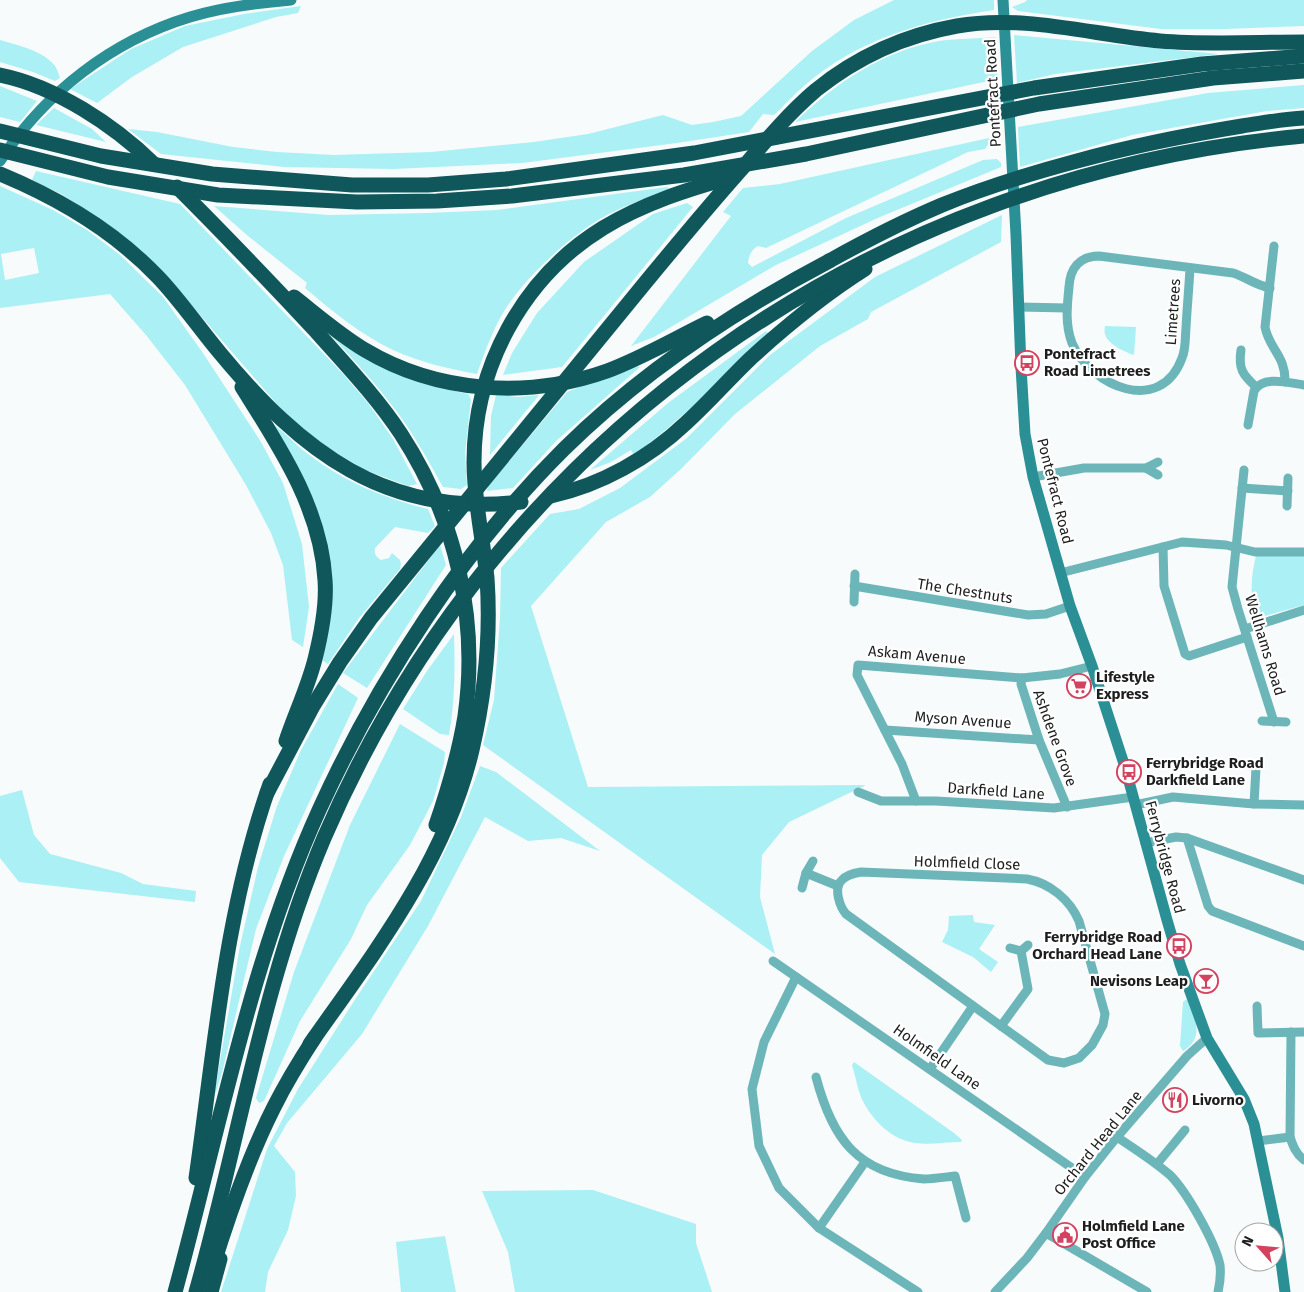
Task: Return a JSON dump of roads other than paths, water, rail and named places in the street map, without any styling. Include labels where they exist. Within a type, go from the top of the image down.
[{"type":"highway","points":[[267,793],[313,706],[340,662],[371,618],[708,207],[785,119],[817,89],[874,53],[923,34],[982,22],[1030,24],[1163,42],[1304,42]]},
{"type":"highway","points":[[0,131],[101,156],[212,174],[352,185],[428,185],[506,179],[694,153],[1034,88],[1202,64],[1304,56]]},
{"type":"highway","points":[[310,1044],[390,929],[427,867],[461,784],[471,751],[485,672],[488,607],[485,560],[475,488],[474,448],[481,397],[497,349],[510,325],[524,302],[560,261],[603,228],[627,215],[670,196],[761,165],[1039,104],[1213,78],[1304,72]]},
{"type":"highway","points":[[5,76],[60,97],[113,130],[148,159],[260,270],[356,376],[408,446],[436,498],[455,553],[466,611],[468,670],[465,716],[458,752],[444,802],[428,845]]},
{"type":"highway","points":[[260,270],[351,341],[398,366],[428,377],[466,386],[497,388],[527,387],[576,380],[607,371],[639,357],[875,236],[941,205],[1034,173],[1117,150],[1227,129],[1304,118]]},
{"type":"highway","points":[[196,1292],[265,1014],[300,900],[323,840],[353,776],[383,720],[423,656],[476,582],[519,530],[580,465],[642,408],[708,357],[770,315],[838,274],[921,234],[1036,189],[1118,166],[1219,146],[1304,136]]},
{"type":"highway","points":[[0,150],[108,177],[218,195],[357,202],[437,201],[512,196],[761,165]]},
{"type":"highway","points":[[5,175],[83,216],[134,254],[158,277],[221,354],[267,404],[317,450],[368,480],[425,498],[462,503],[500,504],[538,499],[574,490],[615,473],[653,450],[687,422],[751,358],[774,338],[861,272],[921,234]]},
{"type":"highway","points":[[175,1292],[251,999],[288,884],[324,800],[356,734],[392,672],[436,604],[484,539],[533,481],[565,448],[607,410],[704,334],[788,282]]},
{"type":"highway","points":[[186,1249],[230,932],[246,862],[267,793],[315,660],[323,614],[325,581],[316,531],[294,475],[283,453],[221,354]]},
{"type":"highway","points":[[205,1292],[254,1150],[274,1106],[310,1044],[403,895],[443,816],[457,781],[478,714]]},
{"type":"highway","points":[[211,1292],[230,1217]]},
{"type":"street","points":[[0,161],[32,118],[59,91],[88,67],[120,48],[152,31],[191,17],[241,6],[291,0]]},
{"type":"street","name":"Pontefract Road","points":[[1002,0],[1026,434],[1033,477],[1070,606],[1123,758],[1134,801]]},
{"type":"street","points":[[1274,246],[1265,327],[1266,335],[1282,361],[1285,371],[1285,382]]},
{"type":"street","name":"Limetrees","points":[[1190,268],[1183,356],[1176,372],[1168,380],[1155,388],[1138,391],[1105,381],[1088,368],[1072,343],[1067,322],[1067,308],[1071,272],[1075,265],[1091,256],[1225,272],[1241,276],[1254,284],[1270,288]]},
{"type":"street","points":[[1019,306],[1067,308]]},
{"type":"street","points":[[1241,350],[1240,359],[1243,374],[1256,387]]},
{"type":"street","points":[[1248,425],[1256,387],[1271,381],[1304,385]]},
{"type":"street","points":[[1033,477],[1084,468],[1146,468],[1158,462]]},
{"type":"street","points":[[1146,468],[1158,476]]},
{"type":"street","name":"Wellhams Road","points":[[1244,470],[1232,587],[1274,722]]},
{"type":"street","points":[[1287,506],[1288,478]]},
{"type":"street","points":[[1242,488],[1288,491]]},
{"type":"street","points":[[1060,573],[1182,542],[1237,547],[1255,552],[1304,552]]},
{"type":"street","points":[[1163,547],[1164,586],[1185,654],[1189,656],[1304,610]]},
{"type":"street","points":[[854,602],[855,574]]},
{"type":"street","name":"The Chestnuts","points":[[854,586],[1028,615],[1046,614],[1070,606]]},
{"type":"street","name":"Askam Avenue","points":[[916,801],[902,764],[857,675],[858,665],[1022,678],[1060,674],[1092,666]]},
{"type":"street","name":"Ashdene Grove","points":[[1022,678],[1021,684],[1039,740],[1066,807]]},
{"type":"street","points":[[1262,721],[1286,722]]},
{"type":"street","name":"Myson Avenue","points":[[885,730],[1039,740]]},
{"type":"street","points":[[1254,804],[1256,768]]},
{"type":"street","name":"Darkfield Lane","points":[[858,792],[882,802],[936,801],[1054,808],[1173,797],[1254,804],[1304,805]]},
{"type":"street","name":"Ferrybridge Road","points":[[1134,801],[1177,955],[1206,1038],[1244,1099],[1258,1141],[1278,1238],[1285,1292]]},
{"type":"street","points":[[1145,843],[1176,837],[1187,838],[1304,880]]},
{"type":"street","points":[[1187,838],[1212,911],[1304,946]]},
{"type":"street","points":[[802,888],[806,874],[813,861]]},
{"type":"street","name":"Holmfield Close","points":[[861,872],[1018,878],[1034,880],[1044,884],[1063,897],[1076,913],[1079,921],[1105,1014],[1099,1034],[1092,1046],[1080,1058],[1064,1062],[1048,1060],[973,1006],[846,914],[839,900],[838,886],[842,880],[861,872]]},
{"type":"street","points":[[806,874],[838,886]]},
{"type":"street","points":[[1001,1026],[1028,989],[1024,948],[1010,948]]},
{"type":"street","name":"Holmfield Lane","points":[[773,961],[1085,1177]]},
{"type":"street","points":[[796,977],[764,1042],[752,1089],[759,1146],[780,1188],[819,1228],[918,1292]]},
{"type":"street","points":[[930,1069],[973,1006]]},
{"type":"street","points":[[1257,1006],[1258,1032],[1304,1032]]},
{"type":"street","points":[[1291,1032],[1290,1137],[1298,1156],[1304,1160]]},
{"type":"street","name":"Orchard Head Lane","points":[[995,1292],[1027,1258],[1085,1177],[1117,1137],[1187,1056],[1206,1038]]},
{"type":"street","points":[[816,1077],[823,1105],[833,1125],[843,1140],[865,1162],[897,1175],[926,1179],[955,1176],[966,1218]]},
{"type":"street","points":[[1157,1164],[1186,1130]]},
{"type":"street","points":[[1117,1137],[1157,1164],[1172,1177],[1182,1190],[1205,1229],[1220,1265],[1218,1292]]},
{"type":"street","points":[[1258,1141],[1290,1137]]},
{"type":"street","points":[[819,1228],[865,1162]]},
{"type":"street","points":[[1046,1233],[1131,1288],[1147,1292]]},
{"type":"place","name":"Pontefract Road Limetrees","points":[[1027,363]]},
{"type":"place","name":"Lifestyle Express","points":[[1079,686]]},
{"type":"place","name":"Ferrybridge Road Darkfield Lane","points":[[1129,772]]},
{"type":"place","name":"Ferrybridge Road Orchard Head Lane","points":[[1179,946]]},
{"type":"place","name":"Nevisons Leap","points":[[1206,981]]},
{"type":"place","name":"Livorno","points":[[1175,1100]]},
{"type":"place","name":"Holmfield Lane Post Office","points":[[1065,1235]]}]
